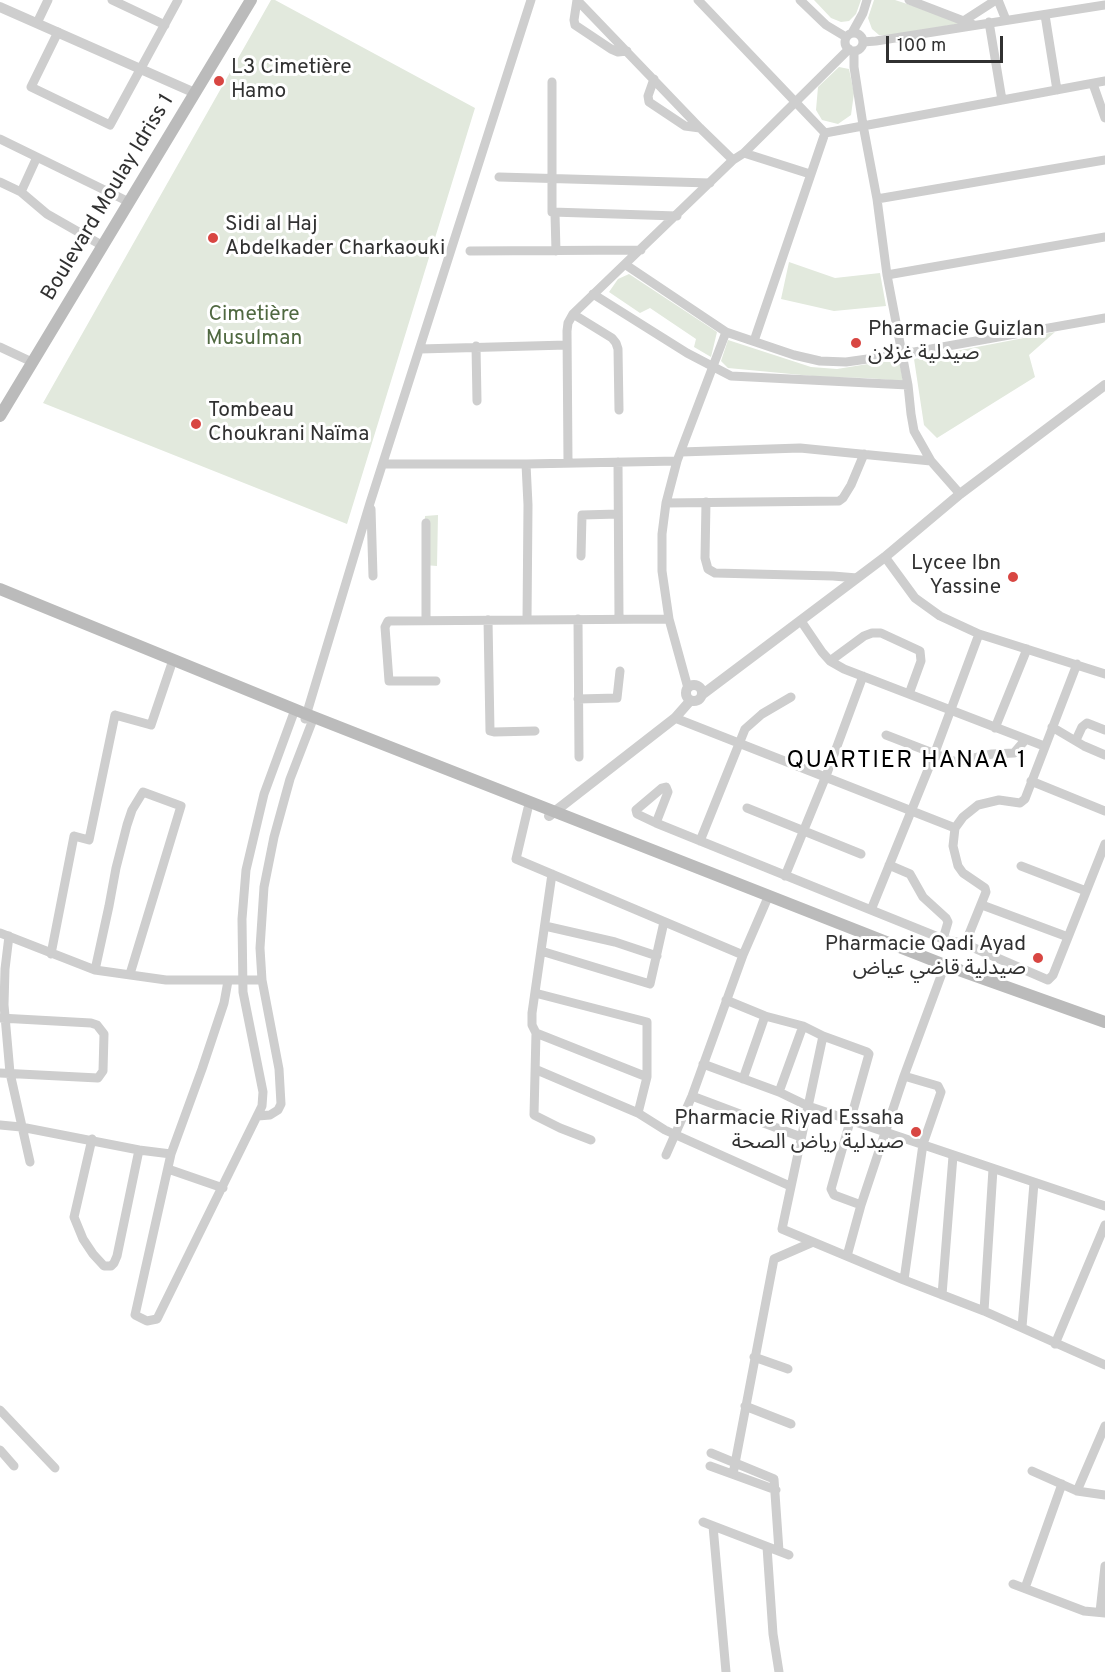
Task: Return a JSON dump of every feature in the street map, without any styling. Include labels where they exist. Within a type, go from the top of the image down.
[{"type":"main road","name":"Boulevard Moulay Idriss 1","points":[[0,416],[251,0]]},
{"type":"main road","points":[[0,589],[172,664]]},
{"type":"main road","points":[[0,598],[552,813],[944,969],[1105,1030]]},
{"type":"main road","points":[[469,781],[528,808],[552,813]]},
{"type":"main road","points":[[944,969],[1105,1022]]},
{"type":"street","points":[[37,23],[48,0]]},
{"type":"street","points":[[112,0],[165,25]]},
{"type":"street","points":[[58,32],[31,87],[110,125],[178,0]]},
{"type":"street","points":[[258,1116],[270,1115],[278,1110],[281,1104],[279,1069],[262,980],[260,948],[264,887],[304,718],[370,503],[531,0]]},
{"type":"street","points":[[577,0],[733,160]]},
{"type":"street","points":[[577,0],[575,25],[611,50],[627,51]]},
{"type":"street","points":[[698,0],[825,133]]},
{"type":"street","points":[[800,0],[826,25],[849,35],[876,41],[970,22],[1006,20],[1105,5]]},
{"type":"street","points":[[568,462],[567,345],[568,323],[573,314],[796,101],[852,50],[860,48],[863,13],[867,0]]},
{"type":"street","points":[[909,0],[970,22]]},
{"type":"street","points":[[970,22],[997,0],[1006,20]]},
{"type":"street","points":[[0,7],[195,93]]},
{"type":"street","points":[[863,13],[845,44],[852,50],[914,431],[931,460],[960,494]]},
{"type":"street","points":[[1045,15],[1057,90]]},
{"type":"street","points":[[989,22],[1002,100]]},
{"type":"street","points":[[654,79],[648,96],[649,102],[686,126],[700,128]]},
{"type":"street","points":[[825,133],[1105,81]]},
{"type":"street","points":[[552,82],[551,210],[555,214],[555,250]]},
{"type":"street","points":[[1093,84],[1105,118]]},
{"type":"street","points":[[754,341],[825,133]]},
{"type":"street","points":[[0,139],[129,202]]},
{"type":"street","points":[[744,153],[810,174]]},
{"type":"street","points":[[21,192],[37,157]]},
{"type":"street","points":[[877,199],[1105,160]]},
{"type":"street","points":[[499,177],[710,183]]},
{"type":"street","points":[[0,182],[21,192],[47,214],[103,246]]},
{"type":"street","points":[[555,214],[677,216]]},
{"type":"street","points":[[887,275],[1105,237]]},
{"type":"street","points":[[470,251],[641,250]]},
{"type":"street","points":[[626,265],[726,332],[820,361],[846,362],[903,354],[1105,318]]},
{"type":"street","points":[[593,294],[687,353],[731,376],[908,384]]},
{"type":"street","points":[[573,314],[612,338],[616,343],[619,410]]},
{"type":"street","points":[[690,701],[686,695],[688,688],[669,618],[662,571],[662,534],[666,503],[679,456],[726,332]]},
{"type":"street","points":[[420,349],[567,345]]},
{"type":"street","points":[[476,346],[477,401]]},
{"type":"street","points":[[0,347],[32,362]]},
{"type":"street","points":[[552,813],[675,717],[690,701],[698,701],[703,693],[885,557],[960,494],[1105,385]]},
{"type":"street","points":[[384,464],[618,462],[800,448],[931,460]]},
{"type":"street","points":[[666,503],[839,501],[851,485],[864,454]]},
{"type":"street","points":[[618,462],[619,619]]},
{"type":"street","points":[[526,464],[527,620]]},
{"type":"street","points":[[706,502],[705,558],[708,569],[715,573],[857,578]]},
{"type":"street","points":[[370,503],[373,576]]},
{"type":"street","points":[[581,556],[582,515],[618,514]]},
{"type":"street","points":[[426,523],[426,620]]},
{"type":"street","points":[[885,557],[915,598],[940,616],[979,634],[1105,674]]},
{"type":"street","points":[[436,681],[389,681],[386,627],[388,621],[669,618]]},
{"type":"street","points":[[579,619],[579,757]]},
{"type":"street","points":[[488,620],[490,731],[535,731]]},
{"type":"street","points":[[801,621],[830,661],[1044,746]]},
{"type":"street","points":[[830,661],[864,636],[881,633],[920,651],[921,661],[909,694]]},
{"type":"street","points":[[871,910],[934,755],[979,634]]},
{"type":"street","points":[[995,728],[1027,649]]},
{"type":"street","points":[[51,954],[74,836],[89,840],[115,715],[151,725],[172,664]]},
{"type":"street","points":[[965,944],[986,895],[985,888],[963,873],[958,866],[953,846],[955,828],[963,817],[978,805],[999,800],[1023,801],[1077,664]]},
{"type":"street","points":[[579,699],[617,698],[620,670]]},
{"type":"street","points":[[785,876],[826,777],[863,676]]},
{"type":"street","points":[[688,688],[695,685],[703,693]]},
{"type":"street","points":[[700,841],[745,729],[791,697]]},
{"type":"street","points":[[675,717],[955,828]]},
{"type":"street","points":[[228,981],[224,1003],[202,1070],[171,1154],[135,1315],[147,1321],[157,1319],[262,1106],[263,1092],[243,992],[242,919],[246,870],[264,794],[304,718]]},
{"type":"street","points":[[1076,740],[1087,723],[1105,730]]},
{"type":"street","points":[[1052,727],[1105,755]]},
{"type":"street","points":[[886,735],[949,761],[960,762],[992,754],[1014,753],[1026,739]]},
{"type":"street","points":[[1031,781],[1105,811]]},
{"type":"street","points":[[95,970],[127,825],[132,810],[143,792],[181,806],[130,975]]},
{"type":"street","points":[[528,808],[516,859],[743,955]]},
{"type":"street","points":[[747,808],[861,854]]},
{"type":"street","points":[[656,823],[944,939],[965,944],[1048,980],[1053,975],[1105,844]]},
{"type":"street","points":[[889,865],[910,874],[923,897],[946,918],[948,922],[944,939]]},
{"type":"street","points":[[1021,866],[1086,891]]},
{"type":"street","points":[[552,874],[532,1022],[536,1033],[537,1070],[534,1115],[591,1140]]},
{"type":"street","points":[[666,1155],[692,1096],[743,955],[768,899]]},
{"type":"street","points":[[982,905],[1068,937]]},
{"type":"street","points":[[541,951],[650,984],[664,922]]},
{"type":"street","points":[[545,926],[605,940],[657,956]]},
{"type":"street","points":[[30,1162],[5,1073],[2,1018],[4,935],[95,970],[166,980],[262,980]]},
{"type":"street","points":[[847,1256],[861,1205],[904,1076],[944,969]]},
{"type":"street","points":[[535,993],[647,1022],[647,1077],[638,1113]]},
{"type":"street","points":[[726,1000],[765,1016],[802,1026],[869,1054],[831,1189],[834,1195],[861,1205]]},
{"type":"street","points":[[743,1079],[765,1016]]},
{"type":"street","points":[[2,1018],[90,1023],[97,1025],[104,1034],[103,1071],[98,1078],[5,1073]]},
{"type":"street","points":[[778,1092],[802,1026]]},
{"type":"street","points":[[536,1033],[647,1077]]},
{"type":"street","points":[[823,1036],[782,1229],[984,1311],[1105,1365]]},
{"type":"street","points":[[703,1064],[778,1092],[808,1106],[1105,1206]]},
{"type":"street","points":[[537,1070],[638,1113],[675,1135],[790,1185]]},
{"type":"street","points":[[904,1076],[938,1086],[941,1092],[922,1144],[904,1280]]},
{"type":"street","points":[[692,1096],[801,1137]]},
{"type":"street","points":[[0,1125],[171,1154]]},
{"type":"street","points":[[92,1139],[74,1217],[83,1239],[104,1266],[111,1266],[117,1257],[139,1150]]},
{"type":"street","points":[[942,1295],[953,1156]]},
{"type":"street","points":[[168,1169],[223,1188]]},
{"type":"street","points":[[984,1311],[993,1169]]},
{"type":"street","points":[[1022,1328],[1034,1183]]},
{"type":"street","points":[[1055,1344],[1104,1230]]},
{"type":"street","points":[[733,1474],[774,1259],[813,1242]]},
{"type":"street","points":[[754,1357],[788,1369]]},
{"type":"street","points":[[745,1406],[791,1424]]},
{"type":"street","points":[[0,1410],[56,1468]]},
{"type":"street","points":[[1077,1491],[1103,1437],[1105,1426]]},
{"type":"street","points":[[0,1450],[14,1466]]},
{"type":"street","points":[[711,1453],[773,1477],[776,1490],[779,1551]]},
{"type":"street","points":[[710,1466],[776,1490]]},
{"type":"street","points":[[1032,1471],[1077,1491],[1105,1495]]},
{"type":"street","points":[[1025,1588],[1062,1484]]},
{"type":"street","points":[[726,1672],[708,1524],[789,1555]]},
{"type":"street","points":[[767,1547],[773,1634],[779,1672]]},
{"type":"street","points":[[1013,1584],[1084,1611],[1103,1612],[1105,1566]]},
{"type":"green space","name":"Cimetière Musulman","points":[[271,0],[275,0],[475,108],[347,524],[43,403]]},
{"type":"green space","points":[[814,0],[861,0],[856,14],[849,21],[841,22],[831,18]]},
{"type":"green space","points":[[874,0],[895,0],[959,21],[958,24],[879,35],[872,29],[868,18]]},
{"type":"green space","points":[[839,67],[849,69],[854,93],[851,115],[838,124],[822,120],[816,110],[818,87]]},
{"type":"green space","points":[[789,262],[835,278],[880,273],[886,306],[834,311],[781,299]]},
{"type":"green space","points":[[629,274],[717,332],[711,357],[694,347],[696,339],[650,308],[640,313],[609,292],[618,279]]},
{"type":"green space","points":[[1055,332],[1029,355],[1035,377],[937,438],[924,425],[914,359]]},
{"type":"green space","points":[[728,340],[811,367],[837,369],[899,359],[903,381],[823,377],[728,368],[721,361]]},
{"type":"green space","points":[[438,515],[437,566],[424,565],[425,516]]},
{"type":"place","name":"L3 Cimetière Hamo","points":[[219,81]]},
{"type":"place","name":"Sidi al Haj Abdelkader Charkaouki","points":[[213,238]]},
{"type":"place","name":"Pharmacie Guizlan صيدلية غزلان","points":[[856,343]]},
{"type":"place","name":"Tombeau Choukrani Naïma","points":[[196,424]]},
{"type":"place","name":"Lycee Ibn Yassine","points":[[1013,577]]},
{"type":"place","name":"Pharmacie Qadi Ayad صيدلية قاضي عياض","points":[[1038,958]]},
{"type":"place","name":"Pharmacie Riyad Essaha صيدلية رياض الصحة","points":[[916,1132]]},
{"type":"district","name":"QUARTIER HANAA 1","points":[[907,762]]}]
